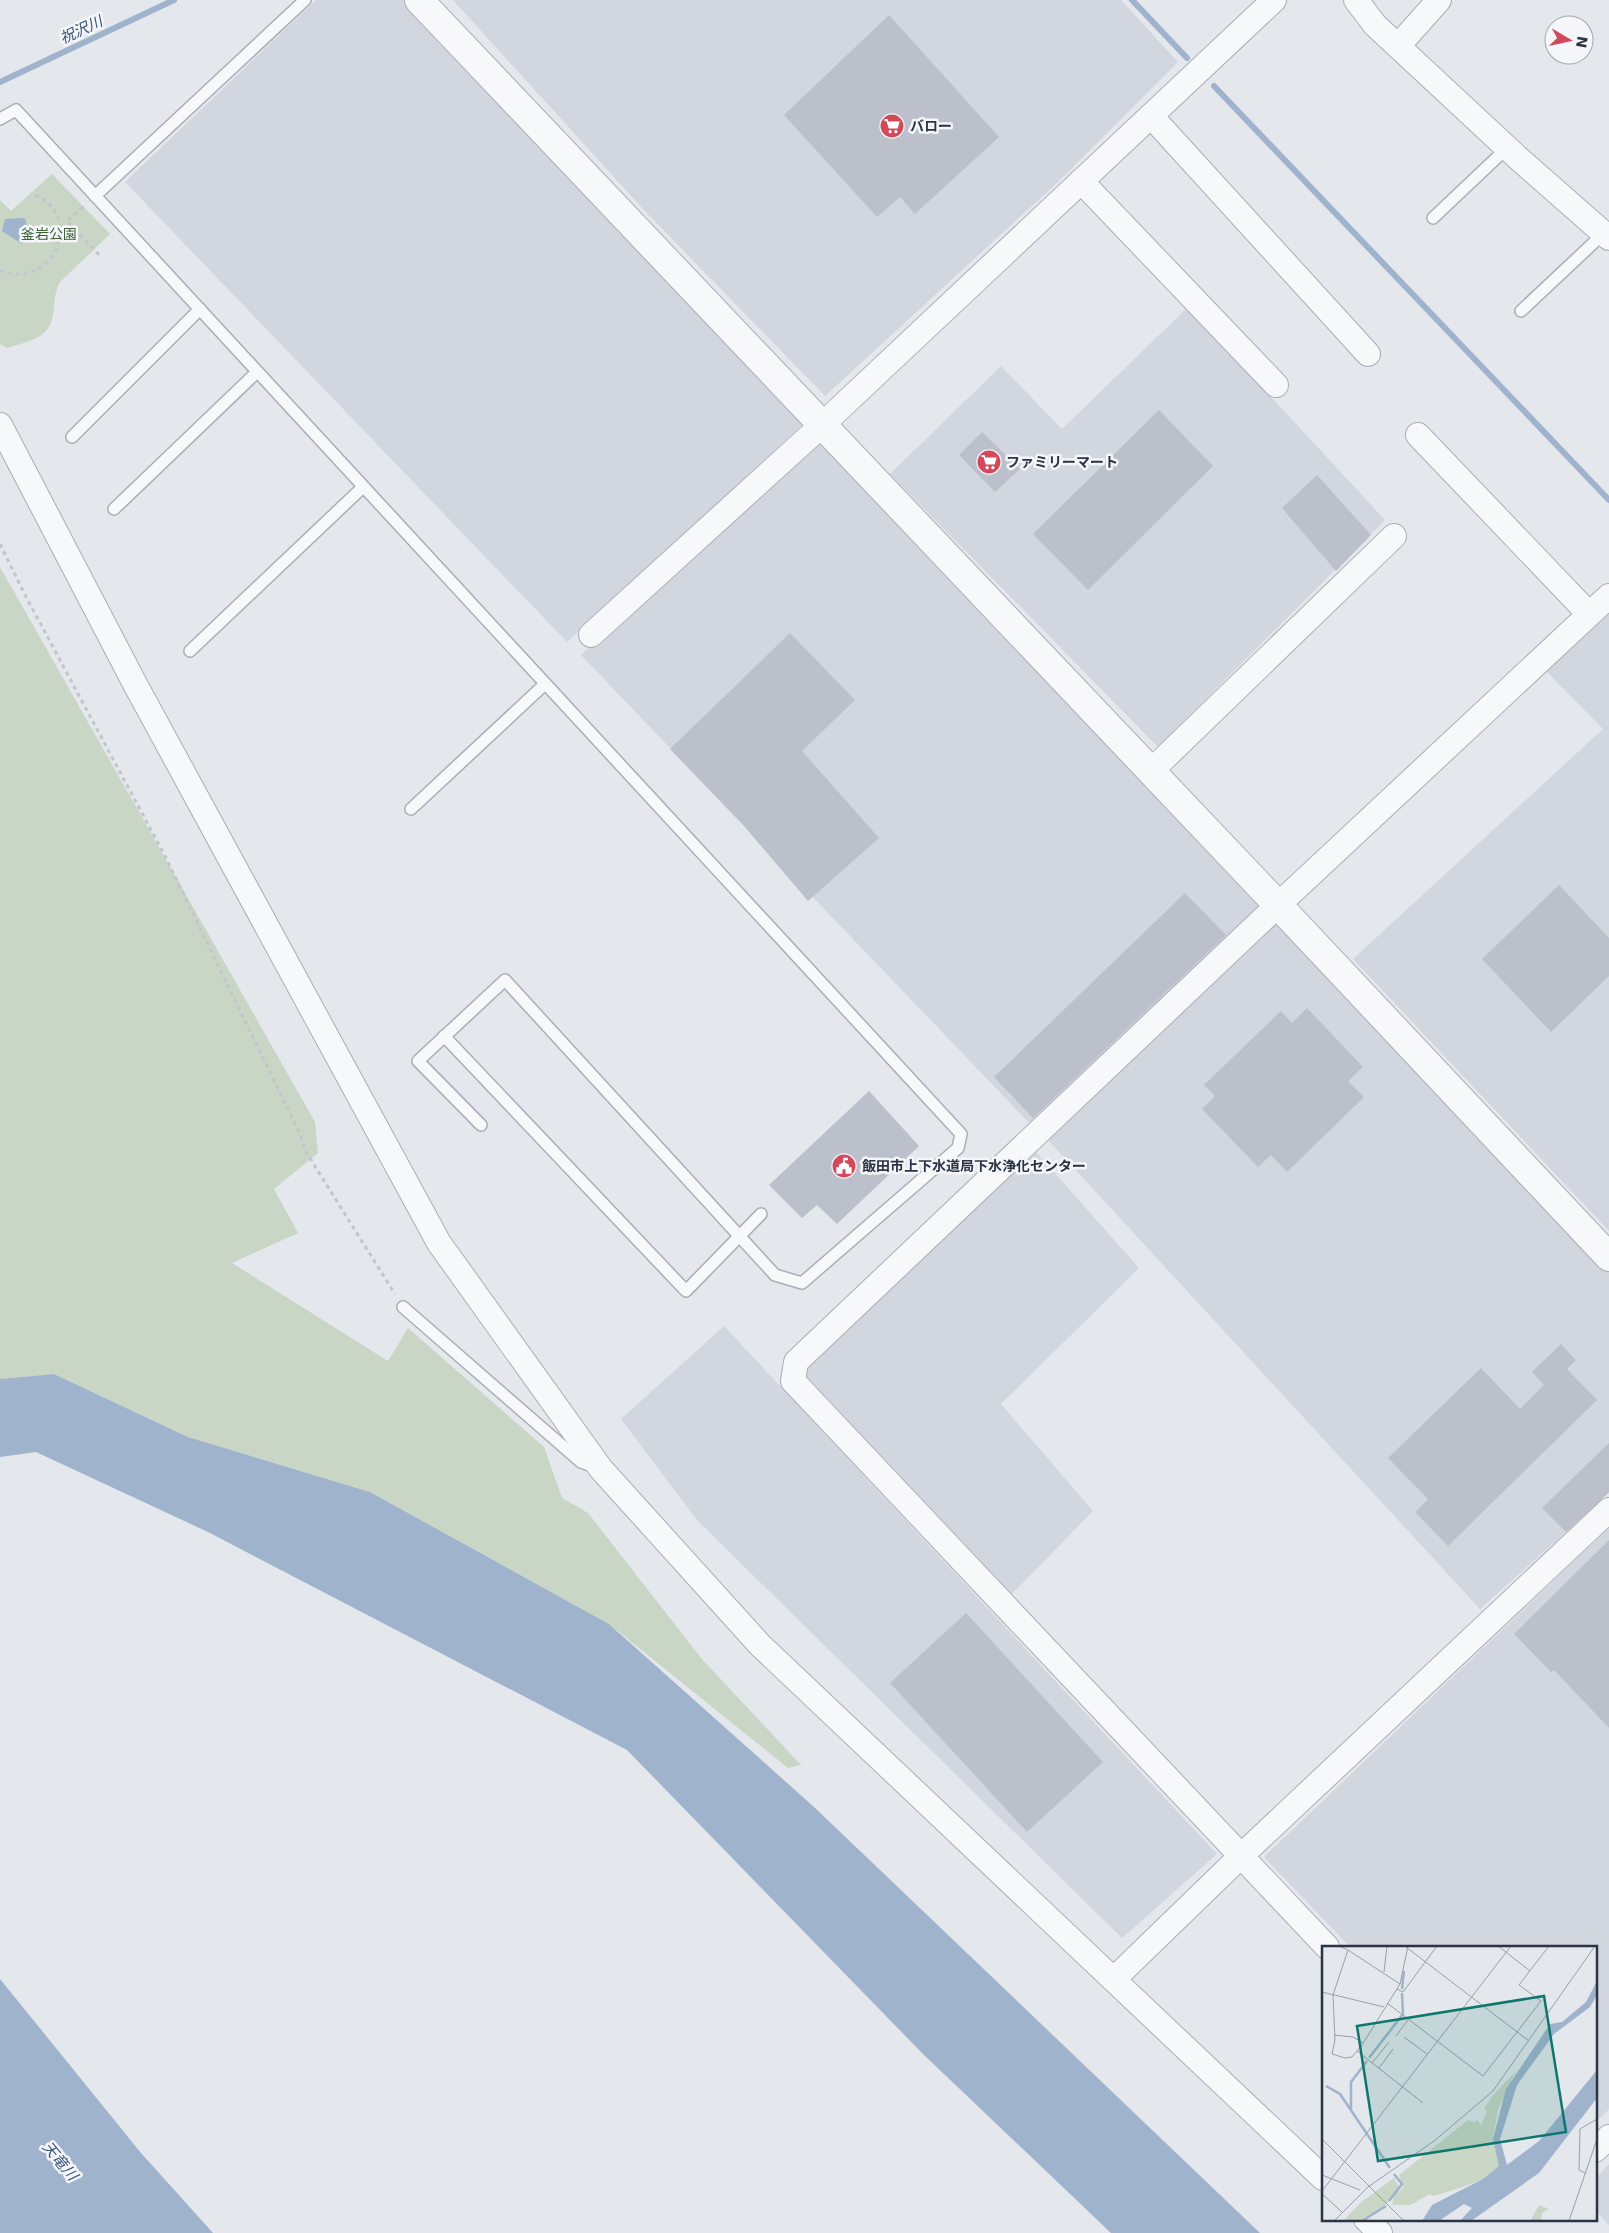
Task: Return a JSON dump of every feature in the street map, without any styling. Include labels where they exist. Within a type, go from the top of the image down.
[{"type":"street","points":[[419,0],[1278,905],[1609,1257]]},
{"type":"street","points":[[591,635],[822,425],[1274,0]]},
{"type":"street","points":[[1356,0],[1375,25],[1507,148],[1606,236]]},
{"type":"street","points":[[1398,46],[1439,0]]},
{"type":"street","points":[[1150,116],[1368,354]]},
{"type":"street","points":[[1081,182],[1276,385]]},
{"type":"street","points":[[0,425],[135,684],[439,1243],[601,1469],[760,1644],[1322,2177]]},
{"type":"street","points":[[1418,435],[1589,614]]},
{"type":"street","points":[[1151,771],[1394,536]]},
{"type":"street","points":[[1326,1946],[793,1381],[796,1362],[1278,905],[1609,596]]},
{"type":"street","points":[[1114,1979],[1241,1856],[1609,1510]]},
{"type":"street","points":[[1596,2149],[1609,2137]]},
{"type":"street","points":[[1367,2220],[1380,2233]]},
{"type":"lane","points":[[95,196],[305,0]]},
{"type":"lane","points":[[0,118],[16,110],[961,1134],[958,1148],[802,1283],[775,1275],[505,980],[418,1061],[481,1125]]},
{"type":"lane","points":[[1433,218],[1507,148]]},
{"type":"lane","points":[[1521,310],[1606,236]]},
{"type":"lane","points":[[72,437],[200,310]]},
{"type":"lane","points":[[114,509],[257,372]]},
{"type":"lane","points":[[190,651],[363,487]]},
{"type":"lane","points":[[411,809],[545,684]]},
{"type":"lane","points":[[444,1036],[686,1291],[761,1214]]},
{"type":"lane","points":[[403,1307],[581,1462],[601,1469]]},
{"type":"path","points":[[0,270],[9,274],[25,276],[36,271],[54,256],[60,238],[60,228],[54,208],[45,199],[35,195]]},
{"type":"path","points":[[60,228],[95,196]]},
{"type":"path","points":[[68,221],[102,258]]},
{"type":"path","points":[[0,544],[24,593],[166,856],[296,1127],[306,1152],[403,1307]]},
{"type":"shaded area","points":[[316,0],[406,0],[804,423],[567,642],[125,182]]},
{"type":"shaded area","points":[[453,0],[1121,0],[1178,62],[1058,182],[825,396],[643,209]]},
{"type":"shaded area","points":[[1188,307],[1385,520],[1158,747],[890,474],[1001,366],[1062,429]]},
{"type":"shaded area","points":[[821,437],[1263,904],[1033,1127],[581,655]]},
{"type":"shaded area","points":[[1609,607],[1609,1231],[1353,959],[1603,729],[1543,668]]},
{"type":"shaded area","points":[[1279,919],[1609,1270],[1609,1493],[1480,1609],[1048,1140]]},
{"type":"shaded area","points":[[1035,1151],[1139,1268],[1001,1404],[1093,1511],[1012,1594],[803,1372]]},
{"type":"shaded area","points":[[724,1326],[1217,1854],[1122,1938],[697,1520],[621,1419]]},
{"type":"shaded area","points":[[1609,1528],[1609,2109],[1596,2122],[1596,1946],[1349,1946],[1264,1857]]},
{"type":"shaded area","points":[[1609,2164],[1609,2225],[1596,2211],[1596,2178]]},
{"type":"green space","name":"釜岩公園","points":[[52,174],[110,234],[60,282],[56,292],[49,327],[39,337],[7,348],[0,344],[0,200],[11,211]]},
{"type":"green space","points":[[0,567],[315,1122],[318,1153],[274,1189],[298,1233],[232,1263],[388,1361],[408,1328],[544,1447],[562,1498],[588,1513],[701,1658],[801,1765],[788,1768],[609,1624],[370,1492],[188,1437],[54,1374],[0,1379]]},
{"type":"water","points":[[25,218],[30,238],[22,244],[2,231],[5,219]]},
{"type":"water","points":[[54,1374],[188,1437],[370,1492],[609,1624],[814,1807],[1260,2233],[1111,2233],[923,2054],[627,1750],[208,1532],[36,1452],[0,1457],[0,1379]]},
{"type":"water","name":"天竜川","points":[[0,1979],[141,2153],[213,2233],[0,2233]]},
{"type":"building","name":"バロー","points":[[889,15],[999,137],[915,214],[900,197],[877,217],[784,115]]},
{"type":"building","points":[[1159,410],[1213,466],[1088,590],[1033,534]]},
{"type":"building","name":"ファミリーマート","points":[[982,432],[1020,469],[995,492],[959,455]]},
{"type":"building","points":[[1317,475],[1371,535],[1336,571],[1282,508]]},
{"type":"building","points":[[790,633],[855,700],[802,751],[879,838],[808,901],[744,826],[670,749]]},
{"type":"building","points":[[1559,885],[1609,938],[1609,976],[1551,1032],[1482,959]]},
{"type":"building","points":[[1185,893],[1226,935],[1033,1118],[994,1077]]},
{"type":"building","points":[[1307,1008],[1363,1067],[1348,1081],[1364,1097],[1287,1172],[1271,1155],[1258,1167],[1202,1109],[1215,1096],[1204,1085],[1281,1011],[1292,1023]]},
{"type":"building","name":"飯田市上下水道局下水浄化センター","points":[[869,1091],[919,1146],[837,1224],[817,1205],[802,1218],[769,1185]]},
{"type":"building","points":[[1561,1344],[1576,1360],[1567,1369],[1597,1400],[1448,1546],[1415,1512],[1428,1499],[1388,1458],[1481,1368],[1520,1409],[1544,1385],[1532,1372]]},
{"type":"building","points":[[1609,1443],[1609,1492],[1566,1532],[1542,1508]]},
{"type":"building","points":[[1609,1540],[1609,1728],[1554,1670],[1551,1672],[1514,1634]]},
{"type":"building","points":[[966,1613],[1103,1762],[1027,1832],[890,1683]]},
{"type":"waterway","name":"祝沢川","points":[[0,82],[174,0]]},
{"type":"waterway","points":[[1132,0],[1187,58]]},
{"type":"waterway","points":[[1214,86],[1609,500]]},
{"type":"place","name":"バロー","points":[[892,126]]},
{"type":"place","name":"ファミリーマート","points":[[989,462]]},
{"type":"place","name":"飯田市上下水道局下水浄化センター","points":[[844,1166]]}]
